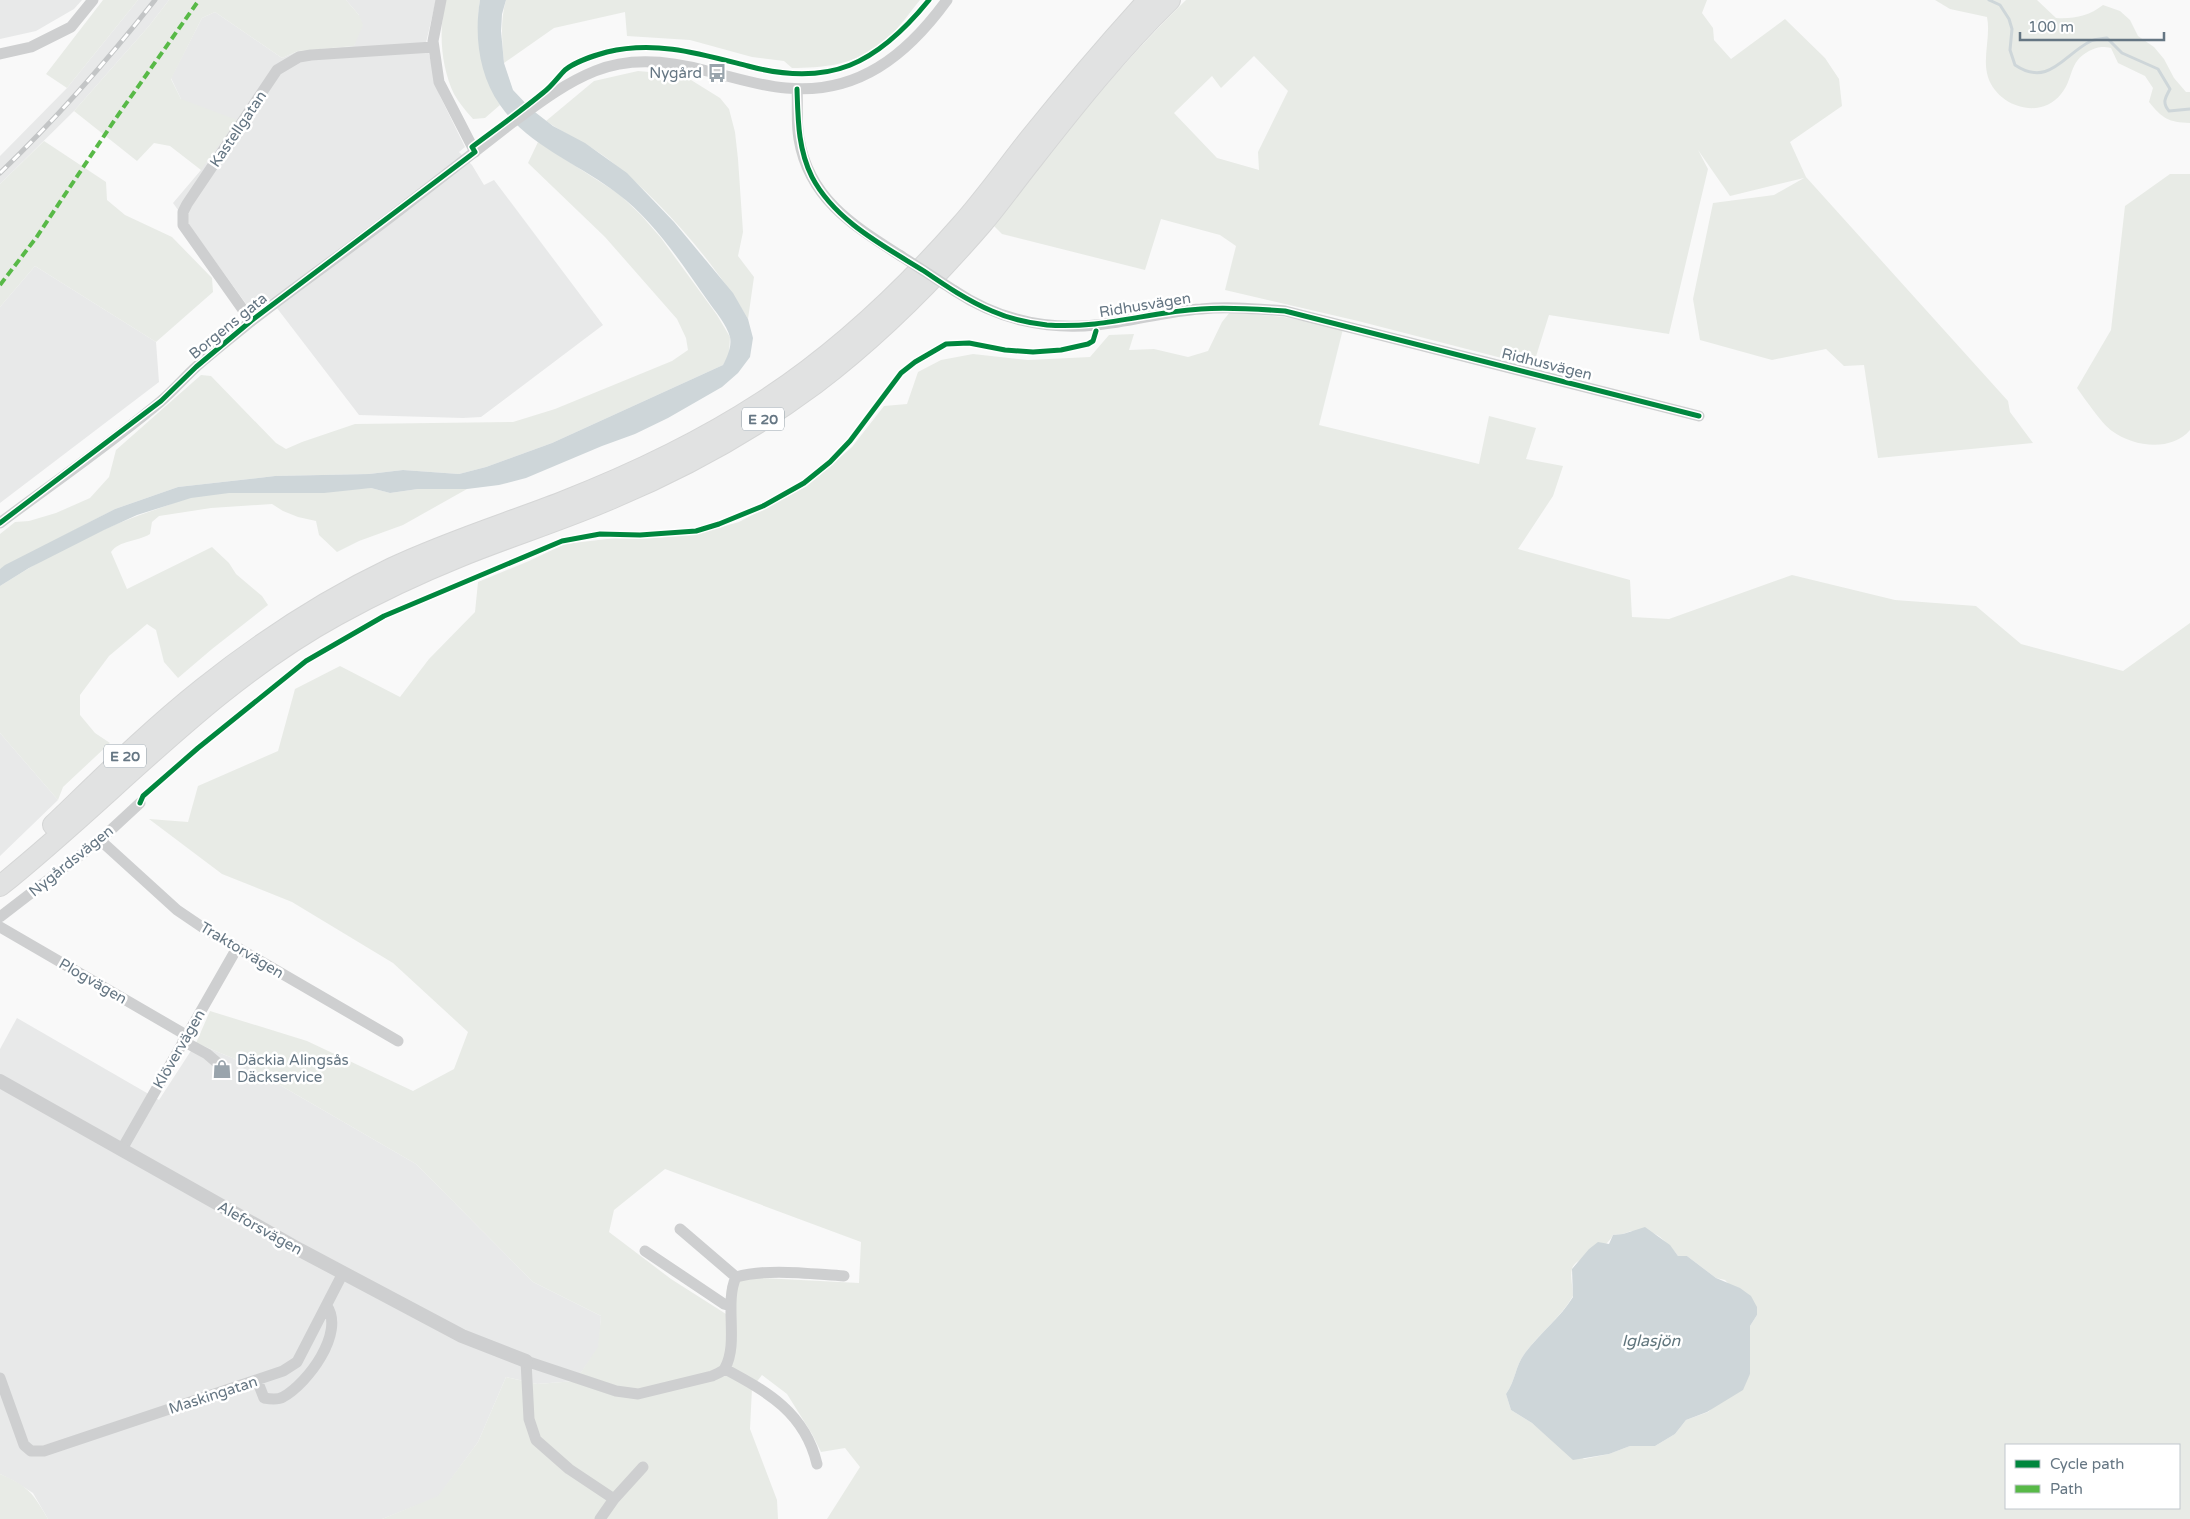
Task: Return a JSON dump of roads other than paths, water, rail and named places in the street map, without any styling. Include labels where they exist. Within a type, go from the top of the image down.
[{"type":"highway","name":"E 20","points":[[0,870],[43,834],[122,759],[201,690],[255,648],[328,602],[392,568],[453,542],[600,487],[647,466],[721,428],[804,372],[873,316],[961,225],[1086,69],[1148,0]]},
{"type":"highway","name":"E 20","points":[[0,886],[51,845],[214,698],[265,659],[335,616],[398,583],[459,557],[612,499],[649,482],[725,443],[781,408],[814,384],[872,338],[902,310],[982,223],[1099,77],[1170,0]]},
{"type":"street","points":[[0,54],[31,47],[71,27],[93,0]]},
{"type":"street","points":[[441,0],[433,47],[442,92],[475,152]]},
{"type":"street","name":"Borgens gata","points":[[0,523],[160,401],[196,367],[251,322],[549,96],[597,70],[644,61],[688,66],[770,86],[797,89],[834,85],[874,70],[899,54],[929,25],[947,0]]},
{"type":"street","name":"Kastellgatan","points":[[251,322],[183,225],[183,212],[187,204],[277,70],[288,62],[299,57],[326,53],[433,47]]},
{"type":"street","name":"Ridhusvägen","points":[[797,89],[799,138],[804,158],[813,178],[838,212],[854,225],[955,291],[993,312],[1020,321],[1045,325],[1097,325],[1200,309],[1240,308],[1285,311],[1699,416]]},
{"type":"street","name":"Nygårdsvägen","points":[[0,917],[100,840],[140,803]]},
{"type":"street","name":"Traktorvägen","points":[[100,840],[177,910],[237,948],[398,1041]]},
{"type":"street","name":"Plogvägen","points":[[0,927],[185,1038],[221,1066]]},
{"type":"street","name":"Klövervägen","points":[[122,1149],[237,948]]},
{"type":"street","name":"Aleforsvägen","points":[[0,1081],[343,1273],[462,1336],[616,1391],[638,1394],[712,1376],[725,1368]]},
{"type":"street","points":[[680,1229],[736,1277]]},
{"type":"street","points":[[645,1251],[724,1304],[731,1306]]},
{"type":"street","name":"Maskingatan","points":[[0,1378],[24,1445],[31,1451],[44,1451],[283,1371],[297,1362],[343,1273]]},
{"type":"street","points":[[736,1277],[788,1273],[844,1276]]},
{"type":"street","points":[[736,1277],[731,1294],[731,1343],[725,1368],[787,1408],[807,1434],[813,1447],[817,1464]]},
{"type":"street","points":[[257,1380],[264,1398],[282,1398],[294,1389],[319,1360],[331,1338],[332,1313],[327,1306]]},
{"type":"street","points":[[526,1360],[529,1418],[536,1440],[569,1469],[614,1499]]},
{"type":"street","points":[[600,1519],[614,1499],[643,1467]]},
{"type":"water","points":[[480,0],[506,0],[502,14],[501,31],[504,63],[513,90],[531,109],[553,126],[585,143],[627,173],[674,222],[733,293],[748,319],[753,338],[750,357],[738,373],[722,387],[668,418],[635,434],[526,478],[499,485],[467,489],[418,489],[390,493],[371,488],[324,493],[229,493],[191,498],[137,515],[104,530],[29,568],[0,586],[0,569],[5,565],[115,509],[178,487],[275,476],[369,474],[403,470],[459,474],[486,467],[552,443],[723,365],[728,355],[730,344],[730,337],[726,328],[678,258],[656,230],[618,194],[555,154],[525,132],[500,105],[487,81],[480,55],[478,14]]},
{"type":"water","name":"Iglasjön","points":[[1645,1227],[1670,1245],[1678,1256],[1687,1256],[1716,1278],[1740,1288],[1751,1296],[1757,1307],[1757,1315],[1750,1326],[1750,1374],[1743,1390],[1707,1412],[1686,1420],[1675,1434],[1655,1446],[1630,1446],[1609,1454],[1573,1460],[1532,1423],[1511,1410],[1506,1394],[1525,1353],[1563,1311],[1573,1297],[1572,1269],[1589,1249],[1598,1242],[1609,1244],[1613,1235]]},
{"type":"waterway","points":[[1989,0],[2000,5],[2009,19],[2012,29],[2010,50],[2015,65],[2027,71],[2037,73],[2047,71],[2056,67],[2091,41],[2107,38],[2122,53],[2158,69],[2170,89],[2165,100],[2169,111],[2190,109]]},
{"type":"railway","points":[[0,173],[80,89],[155,0]]},
{"type":"place","name":"Nygård","points":[[717,73]]},
{"type":"place","name":"Däckia Alingsås Däckservice","points":[[222,1069]]}]
